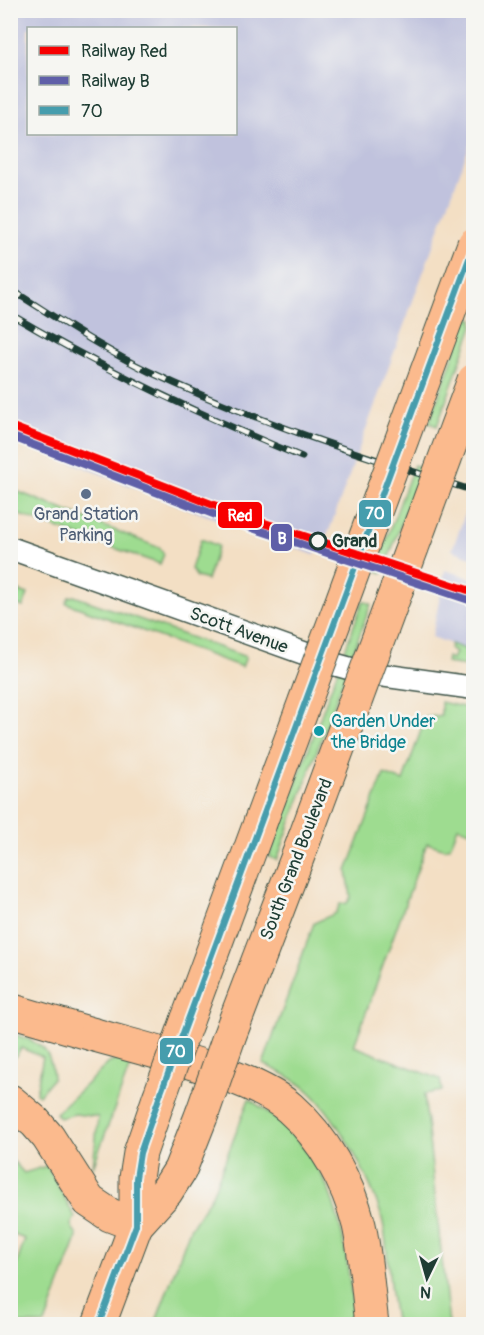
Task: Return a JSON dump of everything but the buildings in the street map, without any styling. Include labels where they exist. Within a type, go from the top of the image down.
[{"type":"main road","name":"South Grand Boulevard","points":[[99,1324],[136,1225],[136,1178],[140,1153],[159,1098],[474,244]]},
{"type":"main road","name":"South Grand Boulevard","points":[[136,1225],[166,1192],[180,1170],[474,380]]},
{"type":"main road","points":[[10,1010],[227,1076],[265,1092],[296,1114],[327,1153],[350,1195],[359,1226],[372,1324]]},
{"type":"main road","points":[[10,1101],[35,1122],[62,1159],[88,1201],[110,1215],[136,1225]]},
{"type":"street","name":"Scott Avenue","points":[[10,548],[337,665],[366,672],[474,688]]},
{"type":"shaded area","points":[[11,10],[473,11],[474,86],[470,94],[473,101],[473,136],[329,531],[314,555],[175,504],[11,438]]},
{"type":"shaded area","points":[[473,492],[473,558],[452,550]]},
{"type":"shaded area","points":[[445,570],[473,579],[473,652],[432,637]]},
{"type":"green space","points":[[467,318],[473,319],[473,326],[437,426],[429,423]]},
{"type":"green space","points":[[414,465],[422,468],[383,573],[375,570]]},
{"type":"green space","points":[[11,489],[160,548],[164,554],[160,564],[11,512]]},
{"type":"green space","points":[[201,539],[218,546],[207,580],[197,577],[191,569]]},
{"type":"green space","points":[[10,588],[28,594],[23,607],[11,602]]},
{"type":"green space","points":[[74,596],[246,657],[242,667],[66,603],[69,597]]},
{"type":"green space","points":[[363,601],[371,604],[277,860],[269,857]]},
{"type":"green space","points":[[451,644],[473,652],[473,667],[446,663],[447,657],[452,659],[455,652],[450,649]]},
{"type":"green space","points":[[441,702],[473,709],[473,832],[458,827],[450,847],[445,849],[427,843],[354,1046],[440,1079],[442,1091],[424,1094],[449,1324],[396,1324],[384,1228],[374,1195],[355,1156],[333,1119],[310,1092],[299,1083],[263,1064],[314,923],[336,913],[340,904],[347,903],[351,897],[347,871],[384,774],[403,781],[424,722],[417,719],[441,715]]},
{"type":"green space","points":[[11,1033],[36,1043],[49,1058],[53,1078],[39,1095],[36,1093],[43,1057],[21,1048],[11,1063]]},
{"type":"green space","points":[[124,1057],[133,1058],[93,1167],[98,1117],[75,1114],[60,1118],[56,1113],[109,1063]]},
{"type":"green space","points":[[249,1099],[279,1121],[302,1145],[319,1170],[340,1225],[355,1324],[155,1324],[190,1229],[212,1195]]},
{"type":"green space","points":[[13,1161],[24,1173],[47,1166],[75,1217],[71,1225],[77,1236],[76,1241],[45,1324],[11,1324],[11,1281],[25,1239],[11,1234],[10,1173]]},
{"type":"railway","points":[[10,289],[113,352],[188,389],[309,437],[474,491]]},
{"type":"railway","points":[[10,314],[154,391],[302,457]]},
{"type":"rail line","name":"Red","points":[[10,426],[237,514],[474,592]]},
{"type":"rail line","name":"B","points":[[10,436],[234,522],[472,601]]},
{"type":"transit line","name":"70","points":[[99,1324],[136,1225],[136,1178],[140,1153],[159,1098],[474,245]]},
{"type":"place","name":"Grand Station Parking","points":[[86,494]]},
{"type":"place","name":"Grand","points":[[318,541]]},
{"type":"place","name":"Garden Under the Bridge","points":[[319,731]]}]
